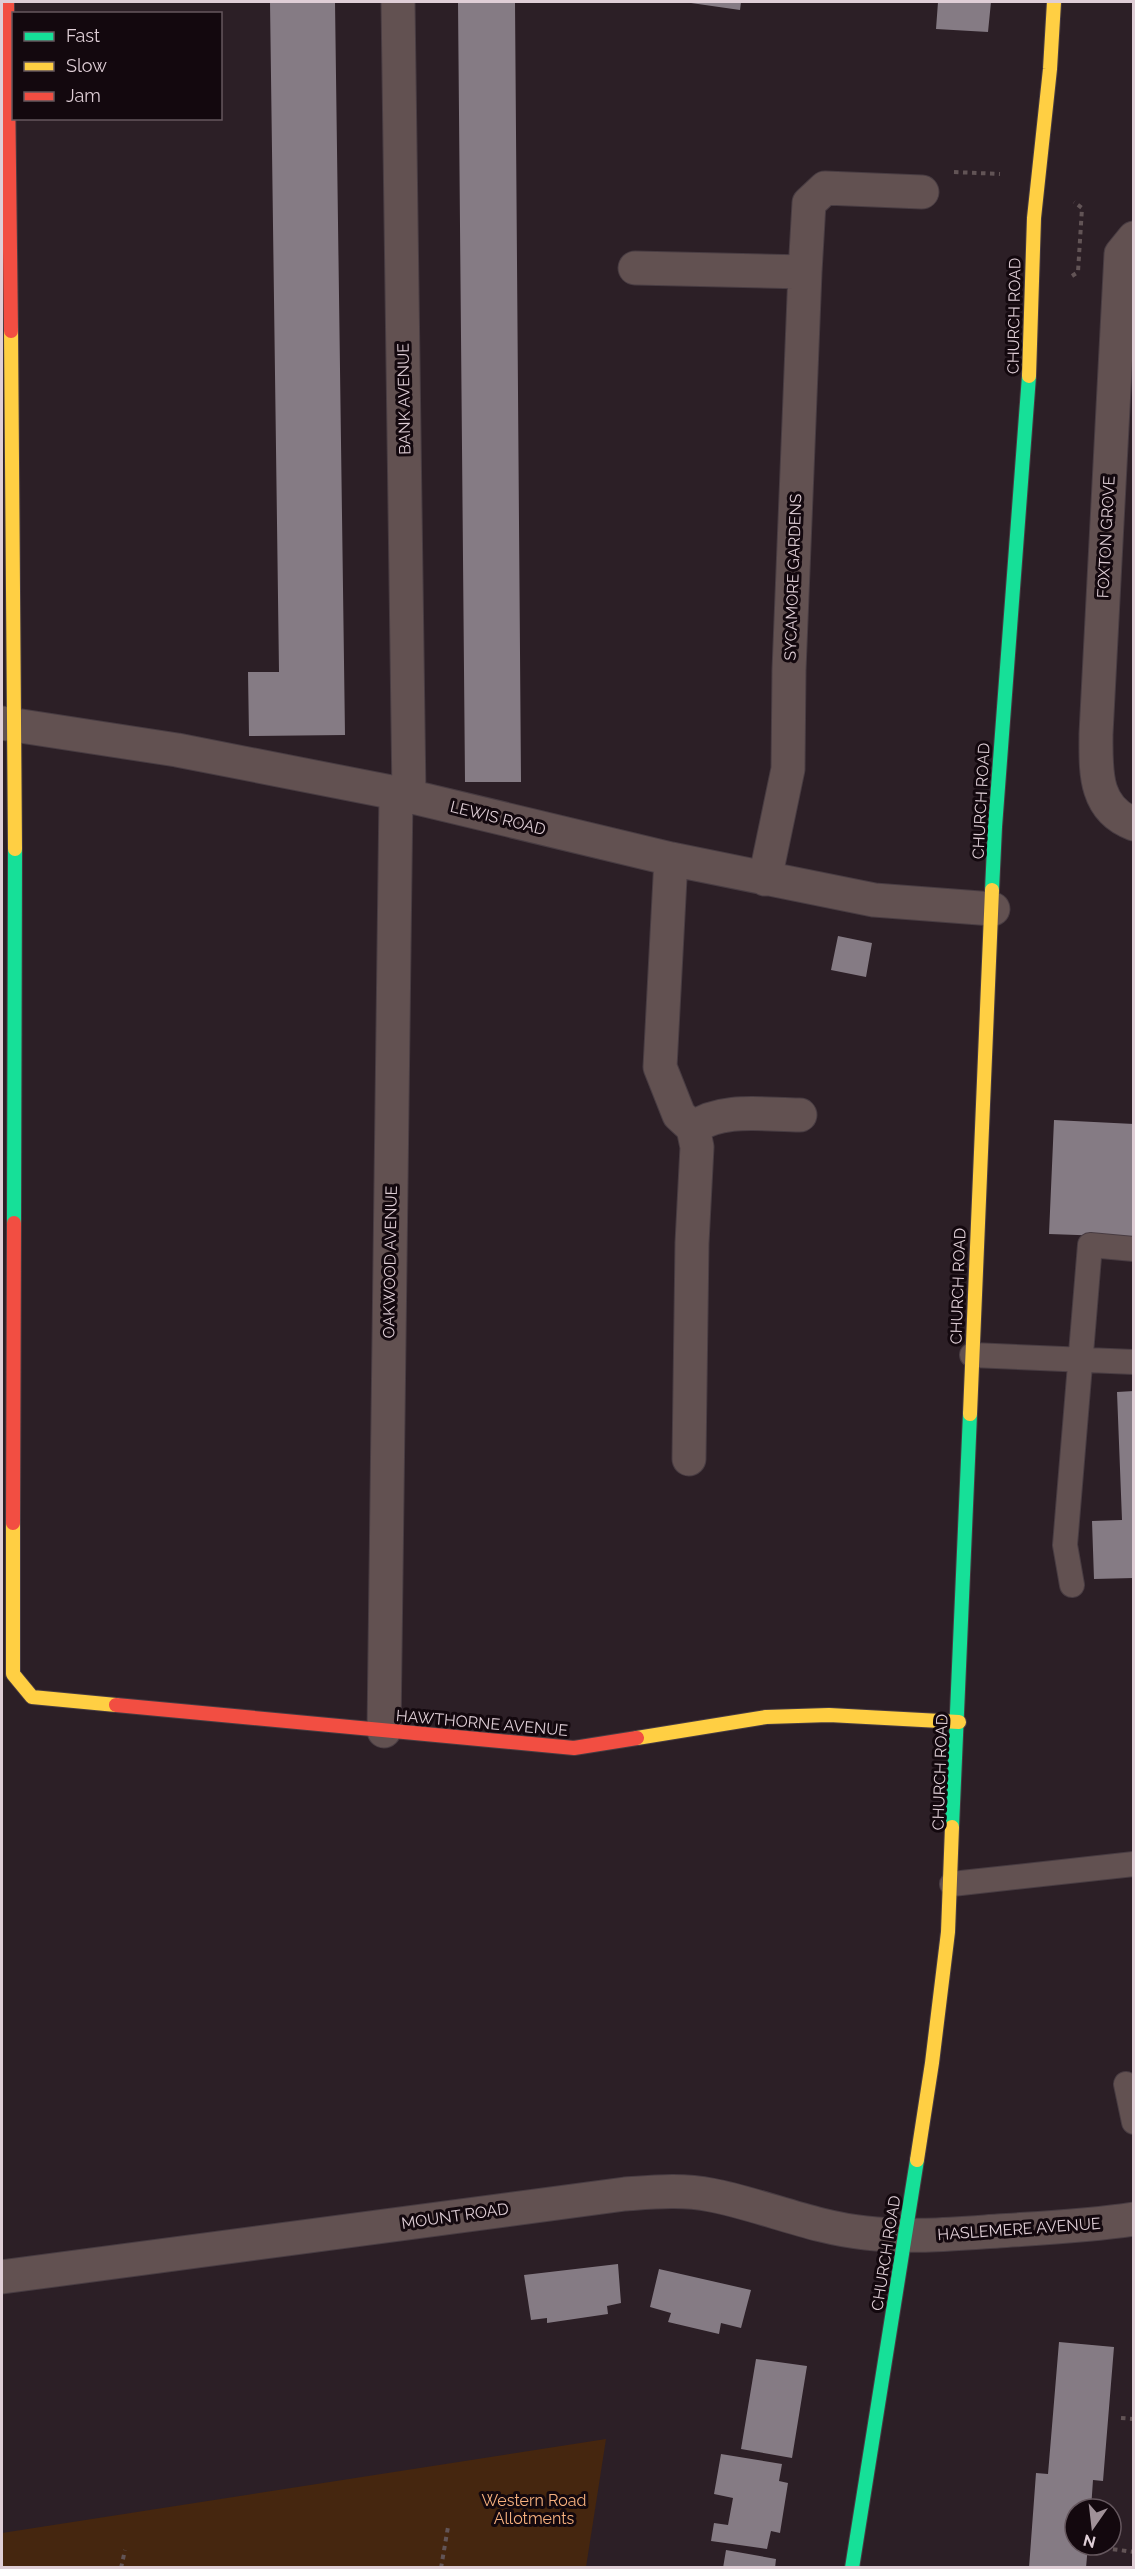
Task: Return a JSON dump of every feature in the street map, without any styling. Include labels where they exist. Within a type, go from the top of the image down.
[{"type":"street","points":[[7,2],[8,724]]},
{"type":"street","name":"BANK AVENUE","points":[[398,2],[402,795]]},
{"type":"street","name":"CHURCH ROAD","points":[[852,2568],[932,2063],[948,1932],[959,1722],[972,1355],[998,788],[1029,390],[1031,262],[1050,69],[1054,2]]},
{"type":"street","name":"SYCAMORE GARDENS","points":[[765,879],[788,769],[789,670],[809,203],[825,188],[922,192]]},
{"type":"street","name":"FOXTON GROVE","points":[[1134,237],[1121,254],[1096,780],[1108,806],[1127,822],[1134,824]]},
{"type":"street","points":[[635,268],[805,272]]},
{"type":"street","name":"LEWIS ROAD","points":[[8,724],[177,750],[402,795],[671,860],[874,900],[993,909]]},
{"type":"street","name":"HAWTHORNE AVENUE","points":[[8,724],[13,1674],[32,1697],[574,1748],[766,1717],[830,1715],[959,1722]]},
{"type":"street","name":"OAKWOOD AVENUE","points":[[384,1731],[402,795]]},
{"type":"street","points":[[671,860],[660,1067],[679,1114],[693,1128],[697,1147],[692,1243],[689,1459]]},
{"type":"street","points":[[693,1128],[702,1121],[727,1114],[800,1115]]},
{"type":"street","name":"MOUNT ROAD","points":[[2,2277],[613,2195],[668,2191],[710,2194],[844,2229],[905,2235]]},
{"type":"street","name":"HASLEMERE AVENUE","points":[[905,2235],[976,2234],[1093,2226],[1134,2219]]},
{"type":"lane","points":[[1071,1585],[1065,1545],[1090,1245],[1134,1249]]},
{"type":"lane","points":[[972,1355],[1134,1362]]},
{"type":"lane","points":[[951,1884],[1134,1864]]},
{"type":"lane","points":[[1126,2084],[1134,2122]]},
{"type":"path","points":[[922,192],[934,172],[1038,175]]},
{"type":"path","points":[[1121,2418],[1134,2419]]},
{"type":"path","points":[[441,2568],[448,2527]]},
{"type":"path","points":[[122,2568],[125,2550]]},
{"type":"green space","name":"Western Road Allotments","points":[[606,2439],[586,2567],[2,2567],[2,2533]]},
{"type":"building","points":[[270,2],[335,2],[345,735],[249,736],[248,672],[279,672]]},
{"type":"building","points":[[458,2],[515,2],[521,782],[465,782]]},
{"type":"building","points":[[684,2],[741,2],[740,10]]},
{"type":"building","points":[[938,2],[991,2],[988,32],[936,29]]},
{"type":"building","points":[[838,936],[872,943],[866,977],[831,970]]},
{"type":"building","points":[[1054,1120],[1134,1124],[1134,1237],[1049,1234]]},
{"type":"building","points":[[1134,1391],[1134,1578],[1094,1579],[1092,1521],[1122,1520],[1117,1392]]},
{"type":"building","points":[[618,2264],[621,2303],[607,2306],[608,2314],[547,2323],[547,2318],[531,2320],[524,2275]]},
{"type":"building","points":[[659,2269],[751,2290],[741,2328],[721,2323],[719,2334],[668,2322],[671,2313],[650,2307]]},
{"type":"building","points":[[1059,2342],[1114,2347],[1103,2481],[1093,2480],[1092,2497],[1063,2497],[1063,2557],[1087,2557],[1086,2568],[1029,2568],[1036,2473],[1048,2474]]},
{"type":"building","points":[[756,2359],[807,2366],[792,2458],[741,2449]]},
{"type":"building","points":[[721,2454],[782,2464],[779,2481],[788,2483],[780,2533],[771,2531],[767,2549],[711,2541],[714,2523],[728,2525],[733,2498],[714,2494]]},
{"type":"building","points":[[726,2550],[776,2559],[775,2568],[723,2568]]},
{"type":"traffic: fast","points":[[992,890],[1029,376]]},
{"type":"traffic: fast","points":[[14,1223],[15,849]]},
{"type":"traffic: fast","points":[[952,1827],[970,1414]]},
{"type":"traffic: fast","points":[[852,2568],[917,2160]]},
{"type":"traffic: slow","points":[[1029,376],[1034,218],[1050,69],[1054,2]]},
{"type":"traffic: slow","points":[[11,331],[15,849]]},
{"type":"traffic: slow","points":[[970,1414],[992,890]]},
{"type":"traffic: slow","points":[[13,1523],[13,1674],[32,1697],[116,1705]]},
{"type":"traffic: slow","points":[[637,1738],[766,1717],[829,1715],[959,1722]]},
{"type":"traffic: slow","points":[[917,2160],[948,1932],[952,1827]]},
{"type":"traffic: jam","points":[[7,2],[11,331]]},
{"type":"traffic: jam","points":[[13,1523],[14,1223]]},
{"type":"traffic: jam","points":[[116,1705],[574,1748],[637,1738]]}]
